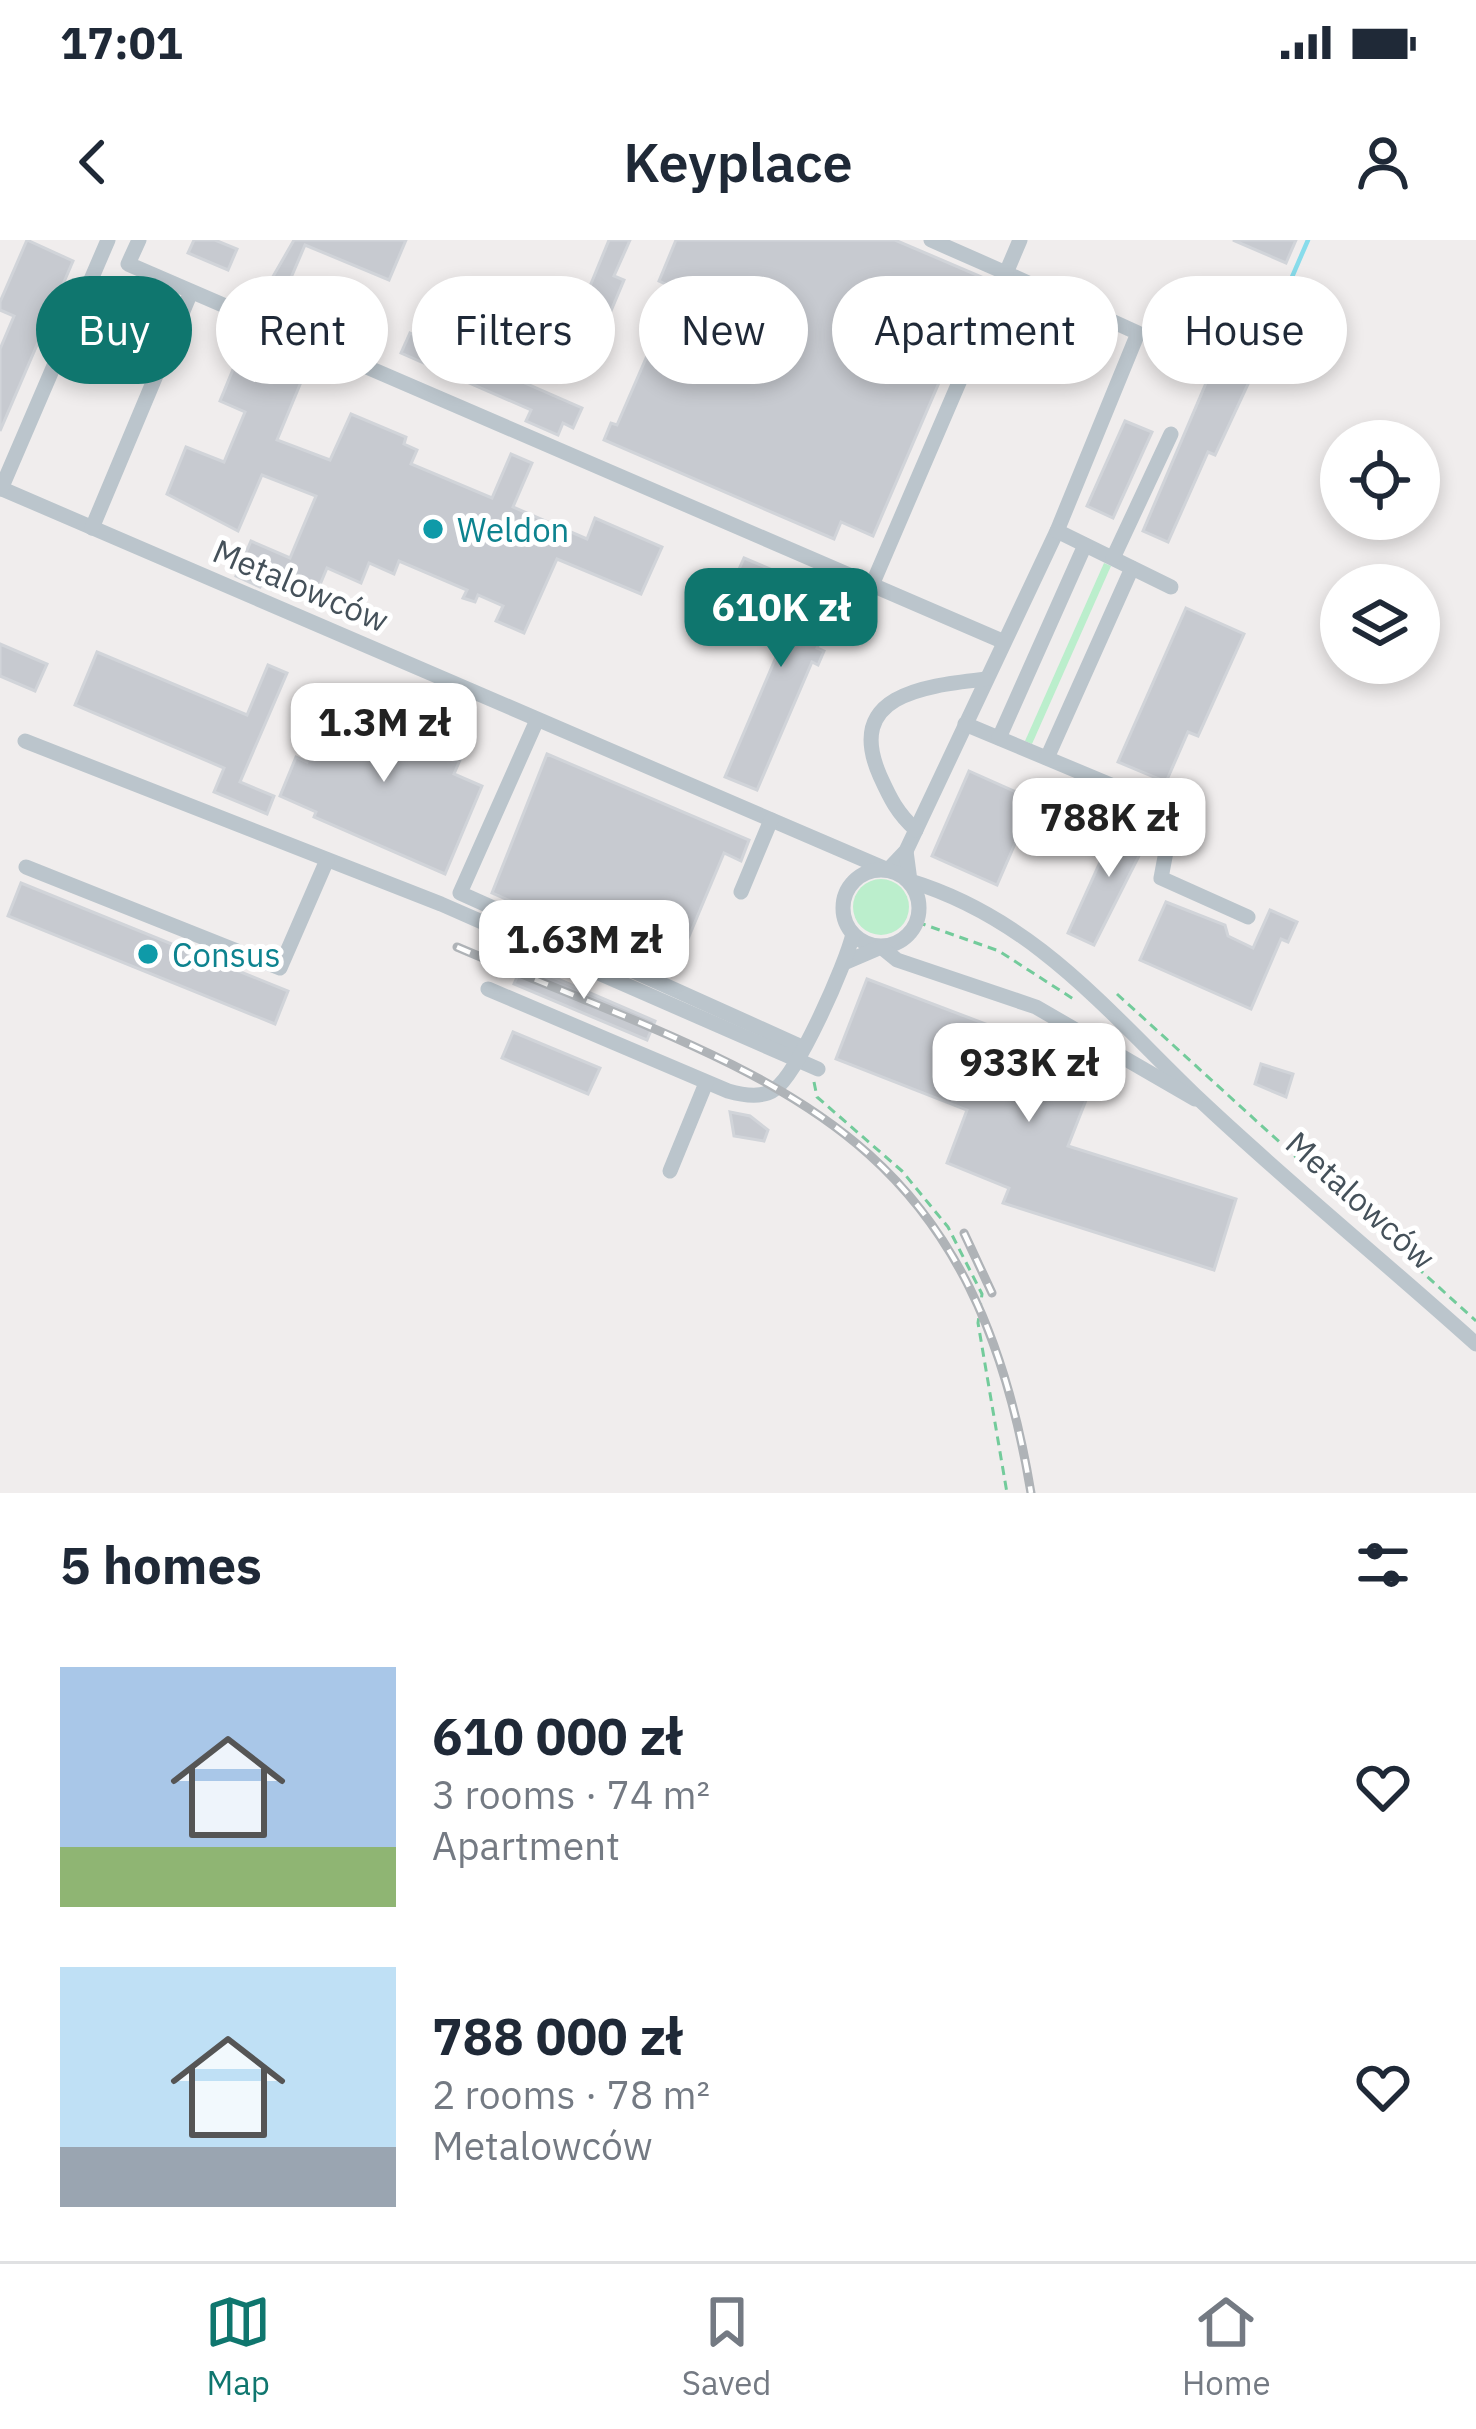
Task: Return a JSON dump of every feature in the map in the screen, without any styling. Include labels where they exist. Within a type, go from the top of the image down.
[{"type":"street","points":[[1,489],[108,240]]},
{"type":"street","points":[[139,240],[128,264],[155,276]]},
{"type":"street","points":[[488,989],[706,1083],[745,1095],[772,1092],[799,1052],[846,962],[853,934],[842,908],[852,883],[863,873],[888,870],[907,851],[1057,531],[1138,333],[931,240]]},
{"type":"street","points":[[872,585],[1020,240]]},
{"type":"street","points":[[192,293],[1002,641]]},
{"type":"street","points":[[92,528],[152,384]]},
{"type":"street","points":[[1113,558],[1171,434]]},
{"type":"street","name":"Metalowców","points":[[1,489],[1006,921],[1476,1344]]},
{"type":"street","points":[[1057,531],[1172,587]]},
{"type":"street","points":[[999,738],[1085,545]]},
{"type":"street","points":[[1047,758],[1132,568]]},
{"type":"street","points":[[916,830],[896,813],[874,761],[872,725],[881,709],[902,696],[985,680]]},
{"type":"street","points":[[537,719],[460,893],[799,1052],[818,1069]]},
{"type":"street","points":[[965,724],[1161,806],[1172,820],[1161,878],[1248,917]]},
{"type":"street","points":[[25,741],[799,1052]]},
{"type":"street","points":[[741,892],[771,820]]},
{"type":"street","points":[[842,850],[852,883]]},
{"type":"street","points":[[846,962],[899,942],[917,922],[920,906],[910,881],[907,851]]},
{"type":"street","points":[[26,867],[280,968],[328,860]]},
{"type":"street","name":"Metalowców","points":[[853,934],[881,946],[897,960],[1036,1007],[1203,1103]]},
{"type":"street","points":[[1088,1039],[1108,1010]]},
{"type":"street","points":[[670,1171],[706,1083]]},
{"type":"path","points":[[917,922],[999,951],[1070,999]]},
{"type":"path","points":[[1101,980],[1476,1321]]},
{"type":"path","points":[[1060,1010],[1082,990]]},
{"type":"path","points":[[818,1069],[812,1088],[902,1171],[949,1227],[982,1294],[978,1323],[1007,1493]]},
{"type":"green space","points":[[1104,563],[1111,566],[1032,744],[1025,741]]},
{"type":"green space","points":[[881,879],[901,887],[909,907],[901,927],[881,935],[861,927],[853,907],[861,887]]},
{"type":"building","points":[[27,240],[73,261],[67,276],[36,276],[36,347],[0,431],[0,349],[14,316],[0,310]]},
{"type":"building","points":[[194,240],[215,240],[237,249],[228,270],[188,253]]},
{"type":"building","points":[[294,240],[406,240],[389,280],[305,245],[292,276],[273,276]]},
{"type":"building","points":[[609,240],[630,240],[614,276],[594,276]]},
{"type":"building","points":[[676,240],[895,240],[979,276],[832,276],[832,384],[938,384],[873,536],[841,522],[834,539],[604,440],[611,423],[617,425],[639,374],[639,384],[808,384],[808,276],[661,276]]},
{"type":"building","points":[[1233,240],[1296,240],[1286,263]]},
{"type":"building","points":[[615,276],[624,280],[615,301]]},
{"type":"building","points":[[410,333],[412,334],[412,358],[401,353]]},
{"type":"building","name":"Weldon","points":[[227,384],[300,384],[277,440],[330,460],[351,414],[406,437],[404,444],[417,450],[411,464],[492,498],[511,454],[532,463],[513,507],[587,539],[595,518],[662,547],[641,594],[557,559],[524,633],[496,621],[503,606],[478,595],[475,602],[463,598],[467,590],[399,561],[394,574],[369,563],[361,583],[327,568],[319,587],[269,565],[260,587],[236,576],[251,541],[290,558],[316,496],[262,475],[238,531],[167,494],[186,447],[224,462],[245,412],[220,401]]},
{"type":"building","points":[[472,384],[527,384],[582,408],[573,428],[563,423],[558,435],[526,421],[531,410]]},
{"type":"building","points":[[1206,384],[1248,384],[1215,455],[1208,452],[1168,542],[1143,531]]},
{"type":"building","points":[[1125,421],[1152,432],[1113,518],[1087,506]]},
{"type":"building","points":[[744,558],[839,598],[817,648],[824,651],[818,665],[812,662],[757,790],[725,777],[799,603],[736,576]]},
{"type":"building","points":[[1186,608],[1244,634],[1198,736],[1188,732],[1166,782],[1118,762]]},
{"type":"building","points":[[0,644],[47,664],[35,691],[0,676]]},
{"type":"building","points":[[97,652],[247,715],[268,665],[287,673],[240,782],[274,796],[267,814],[214,792],[224,768],[75,705]]},
{"type":"building","points":[[330,695],[463,753],[454,774],[482,786],[445,874],[314,817],[316,812],[280,796],[296,757],[307,762]]},
{"type":"building","points":[[547,754],[749,840],[741,861],[724,853],[674,972],[492,893]]},
{"type":"building","points":[[969,771],[1034,800],[997,885],[932,856]]},
{"type":"building","points":[[1120,818],[1151,832],[1094,945],[1068,933]]},
{"type":"building","name":"Consus","points":[[21,883],[288,991],[275,1024],[8,916]]},
{"type":"building","points":[[1166,902],[1225,925],[1228,936],[1253,948],[1270,910],[1297,922],[1288,942],[1281,939],[1251,1009],[1140,960]]},
{"type":"building","points":[[523,964],[655,1021],[647,1040],[514,984]]},
{"type":"building","points":[[867,979],[1099,1067],[1068,1146],[1236,1199],[1214,1270],[1003,1203],[1009,1188],[947,1163],[967,1110],[836,1059]]},
{"type":"building","points":[[513,1032],[600,1068],[588,1094],[502,1058]]},
{"type":"building","points":[[1261,1064],[1293,1074],[1286,1097],[1255,1084]]},
{"type":"building","points":[[730,1112],[750,1116],[768,1130],[764,1141],[734,1136]]},
{"type":"waterway","points":[[1292,276],[1308,240]]},
{"type":"railway","points":[[457,947],[669,1035],[758,1078],[837,1128],[904,1189],[959,1267],[1001,1367],[1031,1493]]},
{"type":"railway","points":[[964,1233],[992,1293]]},
{"type":"place","name":"Weldon","points":[[433,529]]},
{"type":"place","name":"Consus","points":[[148,954]]}]
